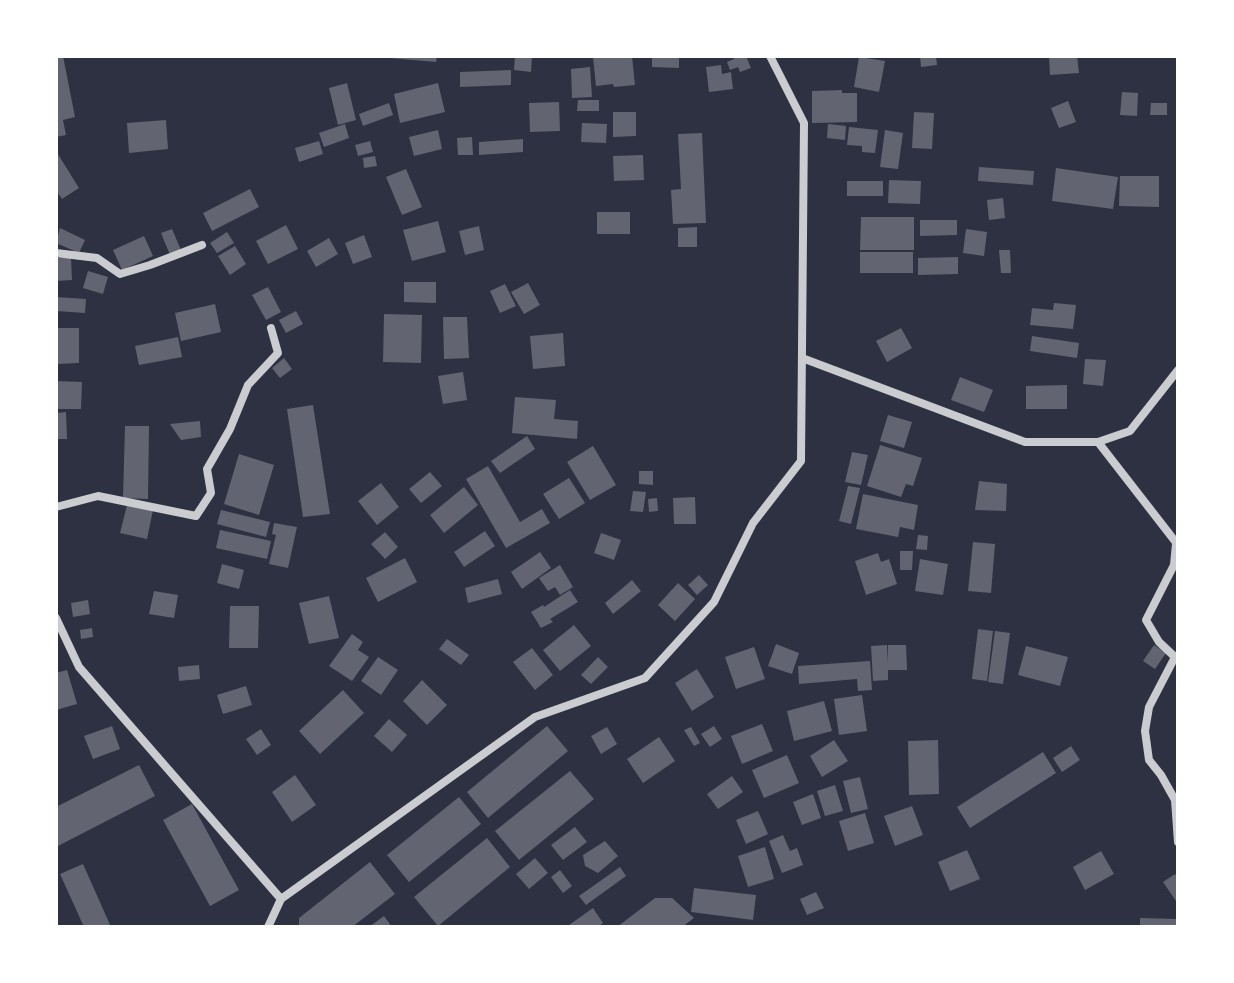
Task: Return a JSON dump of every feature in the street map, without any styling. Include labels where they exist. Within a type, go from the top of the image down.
[{"type":"street","points":[[268,927],[281,899],[535,717],[645,678],[714,602],[753,523],[801,461],[804,123],[770,56]]},
{"type":"street","points":[[56,253],[97,258],[120,274],[202,245]]},
{"type":"street","points":[[56,507],[98,496],[196,516],[211,493],[207,469],[230,429],[248,385],[278,353],[271,328]]},
{"type":"street","points":[[802,358],[1025,442],[1098,442],[1130,431],[1178,370]]},
{"type":"street","points":[[1098,442],[1177,545],[1174,565],[1146,620],[1159,642],[1175,657],[1149,707],[1145,731],[1149,760],[1175,800],[1178,842]]},
{"type":"street","points":[[56,618],[79,667],[281,899]]},
{"type":"building","points":[[56,56],[63,56],[75,117],[63,120],[66,135],[56,137]]},
{"type":"building","points":[[391,56],[437,56],[436,62]]},
{"type":"building","points":[[515,56],[532,57],[531,72],[514,70]]},
{"type":"building","points":[[632,56],[635,85],[596,86],[593,57]]},
{"type":"building","points":[[652,56],[679,56],[679,68],[652,67]]},
{"type":"building","points":[[733,56],[746,56],[751,68],[740,72],[738,67],[730,70],[727,62],[734,59]]},
{"type":"building","points":[[920,56],[936,56],[937,65],[921,67]]},
{"type":"building","points":[[1077,56],[1079,73],[1050,75],[1049,57]]},
{"type":"building","points":[[859,57],[885,61],[879,92],[854,87]]},
{"type":"building","points":[[721,65],[722,74],[731,72],[733,89],[709,92],[706,67]]},
{"type":"building","points":[[590,67],[592,97],[572,98],[571,69]]},
{"type":"building","points":[[511,70],[511,85],[460,87],[460,72]]},
{"type":"building","points":[[347,83],[356,120],[338,125],[329,88]]},
{"type":"building","points":[[438,83],[445,112],[400,123],[394,94]]},
{"type":"building","points":[[842,90],[842,93],[857,93],[857,122],[812,123],[812,91]]},
{"type":"building","points":[[1122,92],[1138,93],[1137,116],[1120,115]]},
{"type":"building","points":[[578,100],[599,100],[599,111],[577,111]]},
{"type":"building","points":[[1068,101],[1076,122],[1059,128],[1051,108]]},
{"type":"building","points":[[559,102],[560,131],[530,132],[529,103]]},
{"type":"building","points":[[389,103],[393,115],[363,126],[359,114]]},
{"type":"building","points":[[1151,103],[1167,103],[1167,115],[1150,115]]},
{"type":"building","points":[[613,112],[636,112],[636,136],[613,137]]},
{"type":"building","points":[[914,112],[934,113],[932,149],[912,148]]},
{"type":"building","points":[[166,120],[168,149],[129,153],[127,123]]},
{"type":"building","points":[[582,123],[607,124],[606,143],[581,142]]},
{"type":"building","points":[[345,124],[349,138],[324,147],[319,133]]},
{"type":"building","points":[[828,124],[846,126],[845,140],[827,138]]},
{"type":"building","points":[[849,127],[878,130],[875,153],[862,152],[862,146],[847,145]]},
{"type":"building","points":[[438,130],[442,149],[414,156],[409,137]]},
{"type":"building","points":[[885,130],[903,133],[898,169],[880,167]]},
{"type":"building","points":[[702,133],[706,223],[673,224],[671,190],[681,189],[678,134]]},
{"type":"building","points":[[472,137],[473,155],[458,155],[457,138]]},
{"type":"building","points":[[523,139],[523,152],[479,155],[479,142]]},
{"type":"building","points":[[319,141],[323,154],[299,162],[295,148]]},
{"type":"building","points":[[370,141],[373,152],[358,156],[355,145]]},
{"type":"building","points":[[56,151],[79,188],[62,199],[56,190]]},
{"type":"building","points":[[643,155],[644,180],[614,181],[613,156]]},
{"type":"building","points":[[375,156],[377,166],[364,168],[363,158]]},
{"type":"building","points":[[979,167],[1034,171],[1033,185],[978,181]]},
{"type":"building","points":[[1056,168],[1118,177],[1113,209],[1052,201]]},
{"type":"building","points":[[406,169],[422,207],[402,215],[386,177]]},
{"type":"building","points":[[1120,176],[1159,176],[1159,207],[1119,206]]},
{"type":"building","points":[[889,180],[921,181],[920,204],[888,203]]},
{"type":"building","points":[[847,181],[883,181],[883,196],[847,196]]},
{"type":"building","points":[[250,189],[259,207],[212,231],[203,213]]},
{"type":"building","points":[[1003,198],[1005,218],[989,220],[987,200]]},
{"type":"building","points":[[597,212],[630,212],[630,234],[597,234]]},
{"type":"building","points":[[861,217],[914,217],[914,250],[860,250]]},
{"type":"building","points":[[920,220],[957,220],[957,235],[920,236]]},
{"type":"building","points":[[438,221],[446,252],[412,261],[403,230]]},
{"type":"building","points":[[286,225],[298,249],[268,264],[256,241]]},
{"type":"building","points":[[479,226],[484,250],[465,255],[459,231]]},
{"type":"building","points":[[697,227],[697,247],[678,247],[678,228]]},
{"type":"building","points":[[60,228],[85,240],[79,253],[56,243]]},
{"type":"building","points":[[172,229],[181,250],[170,255],[161,233]]},
{"type":"building","points":[[966,229],[987,232],[984,256],[963,253]]},
{"type":"building","points":[[227,232],[234,243],[217,253],[210,243]]},
{"type":"building","points":[[364,235],[372,257],[353,264],[345,243]]},
{"type":"building","points":[[144,236],[153,256],[122,270],[113,250]]},
{"type":"building","points":[[329,238],[338,254],[316,267],[307,251]]},
{"type":"building","points":[[235,246],[246,264],[230,275],[218,256]]},
{"type":"building","points":[[999,250],[1010,250],[1011,273],[1001,273]]},
{"type":"building","points":[[860,252],[913,252],[913,273],[860,273]]},
{"type":"building","points":[[71,257],[72,280],[56,281],[56,258]]},
{"type":"building","points":[[958,257],[958,274],[918,275],[918,258]]},
{"type":"building","points":[[88,271],[108,277],[103,294],[83,288]]},
{"type":"building","points":[[404,282],[436,282],[436,303],[404,302]]},
{"type":"building","points":[[528,283],[540,305],[524,314],[511,292]]},
{"type":"building","points":[[505,284],[516,306],[500,313],[490,291]]},
{"type":"building","points":[[268,287],[281,312],[266,320],[252,295]]},
{"type":"building","points":[[56,297],[86,299],[85,313],[56,311]]},
{"type":"building","points":[[1054,303],[1076,305],[1073,329],[1030,325],[1032,308],[1053,310]]},
{"type":"building","points":[[215,304],[221,332],[181,341],[175,313]]},
{"type":"building","points":[[296,311],[303,324],[286,333],[279,320]]},
{"type":"building","points":[[384,314],[422,315],[421,363],[383,362]]},
{"type":"building","points":[[443,317],[467,317],[469,358],[444,359]]},
{"type":"building","points":[[58,328],[79,328],[79,363],[58,364]]},
{"type":"building","points":[[901,328],[912,348],[887,362],[876,341]]},
{"type":"building","points":[[563,333],[565,366],[533,369],[530,336]]},
{"type":"building","points":[[1032,336],[1079,343],[1077,358],[1030,351]]},
{"type":"building","points":[[178,337],[182,357],[139,365],[135,346]]},
{"type":"building","points":[[284,358],[292,369],[280,378],[272,368]]},
{"type":"building","points":[[1085,359],[1106,360],[1103,386],[1083,384]]},
{"type":"building","points":[[463,372],[467,400],[443,404],[438,376]]},
{"type":"building","points":[[960,377],[993,390],[984,412],[951,400]]},
{"type":"building","points":[[56,381],[82,382],[81,409],[56,409]]},
{"type":"building","points":[[1067,385],[1067,409],[1026,409],[1026,386]]},
{"type":"building","points":[[515,397],[556,400],[554,419],[578,421],[577,439],[512,433]]},
{"type":"building","points":[[313,405],[330,514],[303,517],[287,409]]},
{"type":"building","points":[[66,412],[67,439],[56,439],[56,413]]},
{"type":"building","points":[[888,415],[912,422],[904,448],[880,441]]},
{"type":"building","points":[[200,421],[201,437],[181,440],[170,424]]},
{"type":"building","points":[[125,426],[149,426],[148,499],[123,498]]},
{"type":"building","points":[[527,436],[535,449],[500,473],[491,461]]},
{"type":"building","points":[[880,445],[922,458],[913,486],[906,484],[901,497],[867,486]]},
{"type":"building","points":[[593,446],[616,485],[590,500],[567,462]]},
{"type":"building","points":[[852,452],[868,455],[861,485],[845,482]]},
{"type":"building","points":[[239,454],[274,465],[259,515],[224,504]]},
{"type":"building","points":[[488,466],[520,522],[542,509],[550,523],[506,548],[466,479]]},
{"type":"building","points":[[639,471],[653,471],[653,485],[639,484]]},
{"type":"building","points":[[430,472],[442,486],[421,503],[409,489]]},
{"type":"building","points":[[569,478],[585,503],[559,519],[543,494]]},
{"type":"building","points":[[979,481],[1007,484],[1006,511],[975,510]]},
{"type":"building","points":[[381,483],[399,507],[377,525],[358,501]]},
{"type":"building","points":[[848,486],[860,488],[851,524],[839,521]]},
{"type":"building","points":[[464,487],[478,505],[444,533],[430,515]]},
{"type":"building","points":[[633,491],[646,492],[643,512],[630,511]]},
{"type":"building","points":[[863,494],[918,505],[914,530],[900,527],[898,537],[856,529]]},
{"type":"building","points":[[695,497],[696,524],[674,524],[673,498]]},
{"type":"building","points":[[657,498],[658,511],[649,512],[648,499]]},
{"type":"building","points":[[127,505],[153,510],[147,539],[120,533]]},
{"type":"building","points":[[221,510],[270,522],[266,537],[217,524]]},
{"type":"building","points":[[274,523],[297,527],[288,568],[269,564],[276,535],[272,534]]},
{"type":"building","points":[[220,530],[271,541],[267,559],[216,548]]},
{"type":"building","points":[[485,531],[495,546],[464,567],[454,552]]},
{"type":"building","points":[[385,532],[398,547],[385,559],[371,544]]},
{"type":"building","points":[[601,533],[621,540],[614,560],[594,553]]},
{"type":"building","points":[[918,535],[928,536],[927,550],[916,549]]},
{"type":"building","points":[[973,542],[995,544],[991,593],[968,591]]},
{"type":"building","points":[[900,551],[913,551],[912,570],[900,570]]},
{"type":"building","points":[[540,552],[551,568],[522,589],[511,572]]},
{"type":"building","points":[[878,553],[881,562],[889,559],[897,584],[866,595],[855,561]]},
{"type":"building","points":[[405,558],[417,582],[378,602],[366,578]]},
{"type":"building","points":[[920,559],[948,564],[943,595],[915,591]]},
{"type":"building","points":[[222,564],[244,570],[239,589],[217,583]]},
{"type":"building","points":[[560,565],[573,587],[560,595],[555,587],[548,591],[539,578]]},
{"type":"building","points":[[699,575],[708,585],[697,595],[688,585]]},
{"type":"building","points":[[498,579],[502,594],[468,603],[465,588]]},
{"type":"building","points":[[632,580],[641,591],[613,614],[605,603]]},
{"type":"building","points":[[678,583],[695,599],[675,621],[658,605]]},
{"type":"building","points":[[570,590],[578,602],[541,628],[531,612]]},
{"type":"building","points":[[154,591],[178,595],[174,618],[149,614]]},
{"type":"building","points":[[329,596],[339,638],[309,644],[299,603]]},
{"type":"building","points":[[88,600],[90,614],[73,617],[71,603]]},
{"type":"building","points":[[230,606],[259,606],[258,648],[229,648]]},
{"type":"building","points":[[574,625],[591,646],[560,671],[543,650]]},
{"type":"building","points":[[92,628],[93,637],[81,639],[80,630]]},
{"type":"building","points":[[978,629],[993,631],[987,681],[972,679]]},
{"type":"building","points":[[995,631],[1010,633],[1003,684],[988,682]]},
{"type":"building","points":[[352,634],[363,642],[358,650],[369,657],[352,681],[329,666]]},
{"type":"building","points":[[447,639],[469,655],[461,665],[439,649]]},
{"type":"building","points":[[776,644],[799,653],[792,674],[768,666]]},
{"type":"building","points":[[887,645],[888,663],[888,645],[906,645],[907,670],[888,670],[888,680],[873,681],[871,646]]},
{"type":"building","points":[[1154,645],[1166,653],[1155,669],[1143,661]]},
{"type":"building","points":[[1026,646],[1068,657],[1060,686],[1018,675]]},
{"type":"building","points":[[754,647],[765,679],[736,689],[725,657]]},
{"type":"building","points":[[532,648],[553,675],[535,690],[513,662]]},
{"type":"building","points":[[378,657],[398,670],[381,695],[361,681]]},
{"type":"building","points":[[598,657],[608,667],[591,684],[581,675]]},
{"type":"building","points":[[870,661],[872,690],[858,691],[857,679],[799,684],[798,666]]},
{"type":"building","points":[[199,665],[200,679],[179,681],[178,667]]},
{"type":"building","points":[[697,669],[714,697],[692,711],[675,683]]},
{"type":"building","points":[[67,670],[77,704],[56,710],[56,673]]},
{"type":"building","points":[[422,680],[447,705],[427,725],[403,701]]},
{"type":"building","points":[[246,686],[252,705],[223,714],[217,695]]},
{"type":"building","points":[[343,690],[364,713],[320,754],[299,731]]},
{"type":"building","points":[[862,695],[867,731],[839,735],[834,699]]},
{"type":"building","points":[[824,701],[832,731],[794,741],[787,711]]},
{"type":"building","points":[[389,719],[407,735],[392,752],[374,736]]},
{"type":"building","points":[[762,724],[773,751],[742,764],[731,736]]},
{"type":"building","points":[[112,726],[120,749],[93,759],[84,736]]},
{"type":"building","points":[[547,726],[568,751],[488,818],[467,792]]},
{"type":"building","points":[[714,726],[722,739],[710,747],[701,734]]},
{"type":"building","points":[[607,727],[617,744],[601,754],[591,736]]},
{"type":"building","points":[[691,727],[700,743],[694,746],[684,730]]},
{"type":"building","points":[[261,729],[271,745],[257,755],[246,739]]},
{"type":"building","points":[[659,737],[675,761],[643,783],[627,759]]},
{"type":"building","points":[[834,740],[848,761],[822,777],[810,756]]},
{"type":"building","points":[[938,740],[939,794],[909,795],[908,741]]},
{"type":"building","points":[[1071,746],[1080,760],[1062,772],[1053,758]]},
{"type":"building","points":[[1043,752],[1056,773],[970,828],[957,807]]},
{"type":"building","points":[[787,755],[799,783],[764,798],[752,770]]},
{"type":"building","points":[[139,765],[155,796],[56,847],[56,807]]},
{"type":"building","points":[[570,771],[594,799],[519,860],[495,831]]},
{"type":"building","points":[[295,775],[316,805],[292,822],[272,792]]},
{"type":"building","points":[[732,776],[743,792],[718,809],[707,794]]},
{"type":"building","points":[[860,777],[868,809],[851,813],[843,781]]},
{"type":"building","points":[[835,785],[843,811],[825,816],[817,791]]},
{"type":"building","points":[[813,794],[821,818],[802,825],[793,802]]},
{"type":"building","points":[[459,797],[481,824],[409,882],[387,855]]},
{"type":"building","points":[[192,804],[239,890],[210,906],[163,820]]},
{"type":"building","points":[[912,806],[923,835],[895,846],[884,816]]},
{"type":"building","points":[[758,811],[768,834],[746,844],[736,820]]},
{"type":"building","points":[[865,813],[874,843],[848,851],[839,821]]},
{"type":"building","points":[[575,827],[587,842],[563,860],[551,845]]},
{"type":"building","points":[[783,835],[790,851],[797,848],[803,865],[782,873],[769,841]]},
{"type":"building","points":[[487,838],[510,867],[438,926],[414,897]]},
{"type":"building","points":[[605,841],[618,856],[598,873],[585,866],[583,855]]},
{"type":"building","points":[[765,847],[774,879],[748,887],[738,856]]},
{"type":"building","points":[[967,850],[980,879],[950,891],[938,862]]},
{"type":"building","points":[[1101,851],[1114,874],[1085,890],[1073,867]]},
{"type":"building","points":[[535,858],[548,873],[529,889],[516,874]]},
{"type":"building","points":[[370,862],[395,894],[352,927],[299,927],[299,918]]},
{"type":"building","points":[[83,864],[111,927],[84,927],[60,874]]},
{"type":"building","points":[[620,867],[626,876],[586,905],[579,896]]},
{"type":"building","points":[[560,870],[572,886],[563,893],[551,877]]},
{"type":"building","points":[[1175,874],[1178,878],[1178,904],[1163,882]]},
{"type":"building","points":[[694,888],[756,895],[753,920],[691,912]]},
{"type":"building","points":[[816,892],[824,908],[807,915],[800,899]]},
{"type":"building","points":[[655,898],[672,898],[694,918],[682,927],[617,927]]},
{"type":"building","points":[[593,908],[603,923],[598,927],[570,927],[569,925]]},
{"type":"building","points":[[384,916],[392,927],[369,927]]},
{"type":"building","points":[[1140,918],[1178,919],[1178,927],[1140,927]]}]
